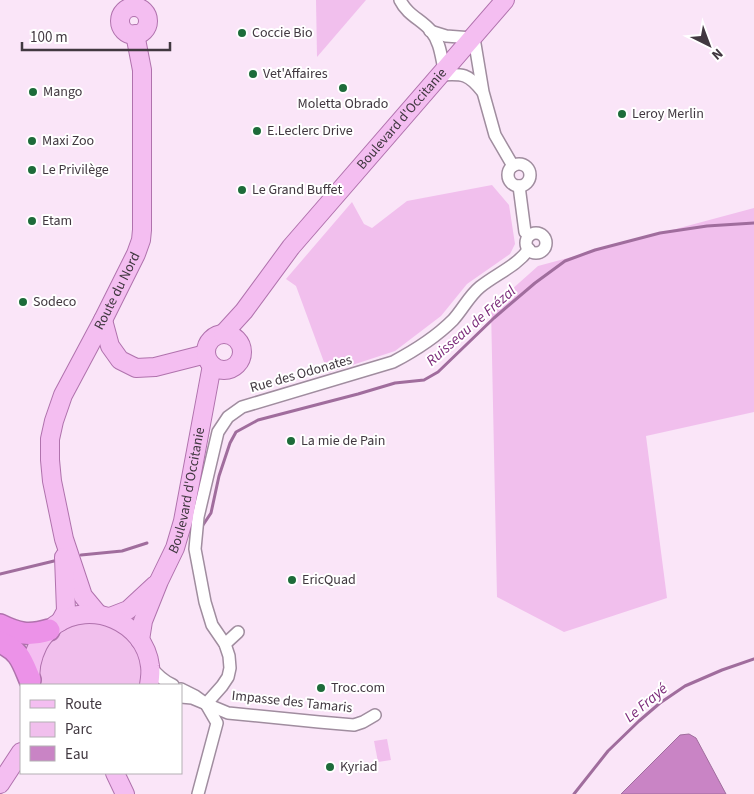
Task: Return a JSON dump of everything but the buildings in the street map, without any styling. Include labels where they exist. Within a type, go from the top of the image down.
[{"type":"highway","points":[[0,625],[18,633],[29,634],[54,626]]},
{"type":"highway","points":[[0,642],[20,656],[31,682]]},
{"type":"main road","name":"Boulevard d'Occitanie","points":[[230,337],[244,310],[291,247],[505,0]]},
{"type":"main road","name":"Route du Nord","points":[[138,4],[125,10],[121,18],[121,24],[124,30],[135,34],[142,70],[141,240],[136,254],[63,396],[50,439],[50,460],[52,481],[64,539],[83,596],[104,616],[127,626],[140,640]]},
{"type":"main road","points":[[103,320],[110,346],[120,360],[136,368],[215,363]]},
{"type":"main road","name":"Boulevard d'Occitanie","points":[[140,640],[143,621],[174,548],[183,521],[206,398],[215,363],[207,345],[215,336],[230,337],[241,344],[242,356],[236,366],[215,363]]},
{"type":"main road","name":"Route du Nord","points":[[54,626],[66,611],[64,539]]},
{"type":"main road","name":"Boulevard d'Occitanie","points":[[104,616],[128,610],[159,581]]},
{"type":"main road","points":[[31,682],[30,666],[34,653],[40,640],[54,626],[78,615],[104,616]]},
{"type":"main road","points":[[140,640],[147,652],[150,666],[149,684]]},
{"type":"main road","points":[[0,769],[20,739]]},
{"type":"main road","points":[[0,784],[20,754]]},
{"type":"main road","points":[[115,774],[125,794]]},
{"type":"main road","points":[[128,774],[131,794]]},
{"type":"street","points":[[400,0],[406,10],[430,31],[438,44],[442,72],[466,76],[473,80],[483,92]]},
{"type":"street","points":[[430,31],[446,36],[472,38],[475,44],[483,92],[495,135],[513,166],[522,165],[528,171],[529,179],[519,186],[526,232],[530,235]]},
{"type":"street","points":[[540,233],[545,238],[546,246],[540,252],[536,253],[529,249],[526,242],[530,235],[540,233]]},
{"type":"street","name":"Rue des Odonates","points":[[206,704],[228,677],[230,656],[225,644],[212,625],[205,602],[195,549],[198,516],[212,454],[218,432],[228,417],[242,407],[393,362],[408,354],[452,320],[480,286],[513,265],[529,249]]},
{"type":"street","points":[[225,644],[238,632]]},
{"type":"street","points":[[150,666],[157,675],[171,684]]},
{"type":"street","name":"Impasse des Tamaris","points":[[182,690],[206,704]]},
{"type":"street","name":"Impasse des Tamaris","points":[[182,697],[192,698],[228,712],[354,725],[375,715]]},
{"type":"street","points":[[198,794],[217,723],[206,704]]},
{"type":"green space","points":[[316,0],[366,0],[317,57]]},
{"type":"green space","points":[[492,185],[509,205],[515,244],[510,254],[467,284],[441,316],[395,351],[328,373],[296,286],[286,279],[352,202],[364,224],[372,228],[407,201]]},
{"type":"green space","points":[[754,208],[754,412],[646,436],[667,598],[564,632],[497,597],[491,308],[538,266]]},
{"type":"green space","points":[[83,622],[98,622],[108,624],[123,633],[133,646],[140,661],[142,671],[141,684],[39,684],[38,668],[43,651],[53,637],[67,627]]},
{"type":"green space","points":[[387,739],[391,760],[378,762],[374,741]]},
{"type":"water","points":[[689,734],[696,738],[726,794],[621,794],[680,735]]},
{"type":"waterway","name":"Ruisseau de Frézal","points":[[203,525],[211,513],[219,476],[230,443],[236,432],[258,420],[395,383],[424,380],[438,372],[494,318],[535,283],[565,261],[595,250],[660,233],[707,226],[754,223]]},
{"type":"waterway","name":"Ruisseau de Frézal","points":[[81,555],[122,551],[147,543]]},
{"type":"waterway","name":"Ruisseau de Frézal","points":[[0,574],[54,561]]},
{"type":"waterway","name":"Le Frayé","points":[[574,794],[608,751],[660,703],[685,686],[754,659]]},
{"type":"place","name":"Coccie Bio","points":[[242,33]]},
{"type":"place","name":"Vet'Affaires","points":[[253,74]]},
{"type":"place","name":"Moletta Obrado","points":[[343,88]]},
{"type":"place","name":"Mango","points":[[33,92]]},
{"type":"place","name":"Leroy Merlin","points":[[622,114]]},
{"type":"place","name":"E.Leclerc Drive","points":[[257,131]]},
{"type":"place","name":"Maxi Zoo","points":[[32,141]]},
{"type":"place","name":"Le Privilège","points":[[32,170]]},
{"type":"place","name":"Le Grand Buffet","points":[[242,190]]},
{"type":"place","name":"Etam","points":[[32,221]]},
{"type":"place","name":"Sodeco","points":[[23,302]]},
{"type":"place","name":"La mie de Pain","points":[[291,441]]},
{"type":"place","name":"EricQuad","points":[[292,580]]},
{"type":"place","name":"Troc.com","points":[[321,688]]},
{"type":"place","name":"Kyriad","points":[[330,767]]}]
